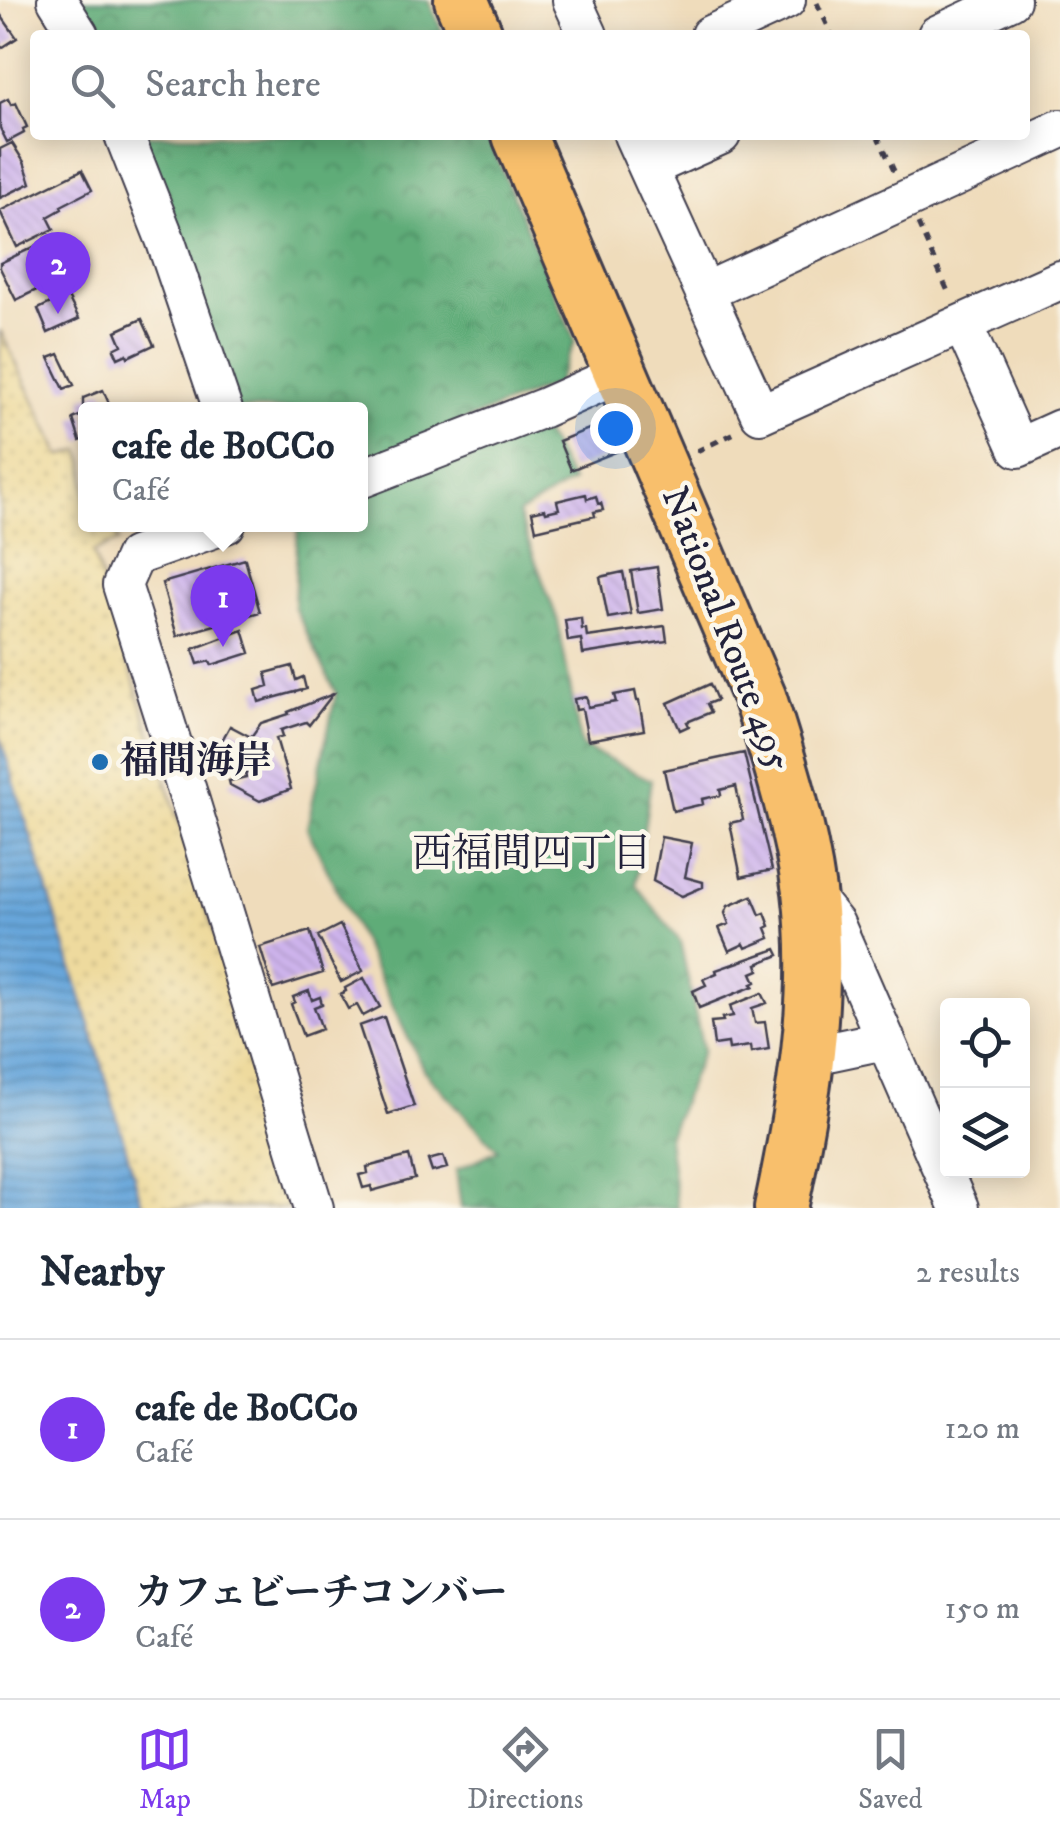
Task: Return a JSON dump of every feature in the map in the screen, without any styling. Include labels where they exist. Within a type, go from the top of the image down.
[{"type":"highway","points":[[461,0],[474,30]]},
{"type":"highway","name":"National Route 495","points":[[522,140],[760,699],[786,780],[808,891],[813,972],[809,1056],[781,1208]]},
{"type":"street","points":[[57,0],[76,30]]},
{"type":"street","points":[[572,0],[586,30]]},
{"type":"street","points":[[721,30],[786,0]]},
{"type":"street","points":[[948,30],[1011,0]]},
{"type":"street","points":[[705,292],[1060,128]]},
{"type":"street","points":[[126,140],[220,402]]},
{"type":"street","points":[[695,140],[641,151],[760,414],[1060,280]]},
{"type":"street","points":[[962,325],[1018,448],[1060,428]]},
{"type":"street","points":[[368,477],[622,373]]},
{"type":"street","points":[[203,532],[134,556],[122,585],[314,1208]]},
{"type":"street","points":[[808,891],[835,924],[959,1208]]},
{"type":"street","points":[[809,1056],[885,1040]]},
{"type":"path","points":[[816,0],[830,30]]},
{"type":"path","points":[[662,467],[750,426],[760,414]]},
{"type":"green space","points":[[72,0],[428,0],[442,30],[90,30]]},
{"type":"green space","points":[[141,140],[489,140],[575,341],[556,384],[368,459],[368,402],[234,402]]},
{"type":"green space","points":[[539,423],[572,482],[518,514],[558,621],[581,746],[651,780],[636,885],[680,941],[703,1050],[668,1137],[677,1208],[461,1208],[456,1170],[498,1150],[424,1071],[307,828],[336,693],[294,607],[298,532],[368,532],[368,488]]},
{"type":"sand","name":"福間海岸","points":[[0,330],[61,456],[78,451],[78,532],[115,532],[119,541],[93,552],[251,1048],[294,1208],[54,1208],[0,969]]},
{"type":"water","points":[[0,737],[101,1061],[143,1208],[0,1208]]},
{"type":"building","points":[[0,14],[17,38],[0,49]]},
{"type":"building","points":[[8,99],[11,105],[16,103],[27,127],[7,142],[0,128],[0,103]]},
{"type":"building","points":[[12,143],[31,183],[0,198],[0,149]]},
{"type":"building","points":[[82,170],[92,190],[48,217],[54,229],[17,247],[0,211]]},
{"type":"building","points":[[59,235],[76,271],[16,300],[0,263]]},
{"type":"building","points":[[67,295],[79,319],[48,333],[38,309]]},
{"type":"building","points":[[142,319],[154,345],[118,358],[114,349],[122,345],[116,331]]},
{"type":"building","points":[[59,354],[74,385],[64,389],[49,358]]},
{"type":"building","points":[[103,390],[108,402],[83,402],[83,398]]},
{"type":"building","points":[[606,422],[618,451],[571,470],[559,441]]},
{"type":"building","points":[[586,494],[587,499],[596,496],[603,510],[594,512],[595,516],[536,530],[532,512],[559,509],[557,501]]},
{"type":"building","points":[[245,559],[260,612],[177,636],[162,583]]},
{"type":"building","points":[[657,567],[663,609],[638,613],[631,571]]},
{"type":"building","points":[[623,572],[631,614],[608,618],[600,577]]},
{"type":"building","points":[[581,618],[587,637],[665,626],[667,641],[583,654],[581,639],[568,641],[565,620]]},
{"type":"building","points":[[243,630],[250,653],[212,665],[210,661],[198,664],[193,649]]},
{"type":"building","points":[[292,666],[296,680],[303,677],[306,689],[259,702],[256,690],[269,686],[266,673]]},
{"type":"building","points":[[710,684],[717,700],[707,704],[711,712],[687,722],[689,726],[680,730],[668,703]]},
{"type":"building","points":[[635,691],[644,730],[588,740],[582,709],[576,710],[574,699],[587,697],[588,707],[616,702],[614,695]]},
{"type":"building","points":[[333,694],[309,725],[306,722],[281,730],[283,736],[276,738],[291,789],[260,801],[230,785],[229,781],[253,771],[245,751],[221,742],[230,726],[251,737],[261,723]]},
{"type":"building","points":[[744,753],[772,870],[741,877],[730,823],[743,820],[736,786],[720,790],[721,795],[702,799],[703,804],[673,811],[664,770]]},
{"type":"building","points":[[661,837],[692,843],[685,877],[703,882],[703,887],[682,896],[653,881]]},
{"type":"building","points":[[752,896],[760,915],[765,913],[770,938],[729,951],[719,928],[729,924],[725,913],[728,906]]},
{"type":"building","points":[[340,925],[363,971],[341,982],[318,936]]},
{"type":"building","points":[[310,931],[323,973],[273,989],[260,947]]},
{"type":"building","points":[[776,949],[779,955],[757,964],[759,970],[752,973],[754,986],[699,1008],[693,991],[706,985],[703,979],[717,973],[716,970]]},
{"type":"building","points":[[364,978],[380,1007],[363,1016],[357,1005],[348,1009],[340,994]]},
{"type":"building","points":[[309,991],[312,1000],[320,997],[322,1004],[314,1007],[322,1029],[303,1036],[291,1004],[295,1002],[293,997]]},
{"type":"building","points":[[762,993],[767,1003],[752,1008],[755,1023],[765,1022],[769,1049],[751,1052],[750,1046],[729,1049],[728,1043],[714,1045],[711,1022],[733,1016],[730,1006]]},
{"type":"building","points":[[384,1017],[414,1106],[388,1114],[359,1026]]},
{"type":"building","points":[[409,1156],[415,1179],[372,1191],[371,1186],[363,1188],[359,1175],[368,1173],[367,1167]]},
{"type":"building","points":[[443,1156],[447,1168],[432,1172],[428,1160]]},
{"type":"place","name":"カフェビーチコンバー","points":[[58,314]]},
{"type":"place","name":"cafe de BoCCo","points":[[223,647]]},
{"type":"place","name":"福間海岸","points":[[100,762]]},
{"type":"district","name":"西福間四丁目","points":[[532,855]]}]
